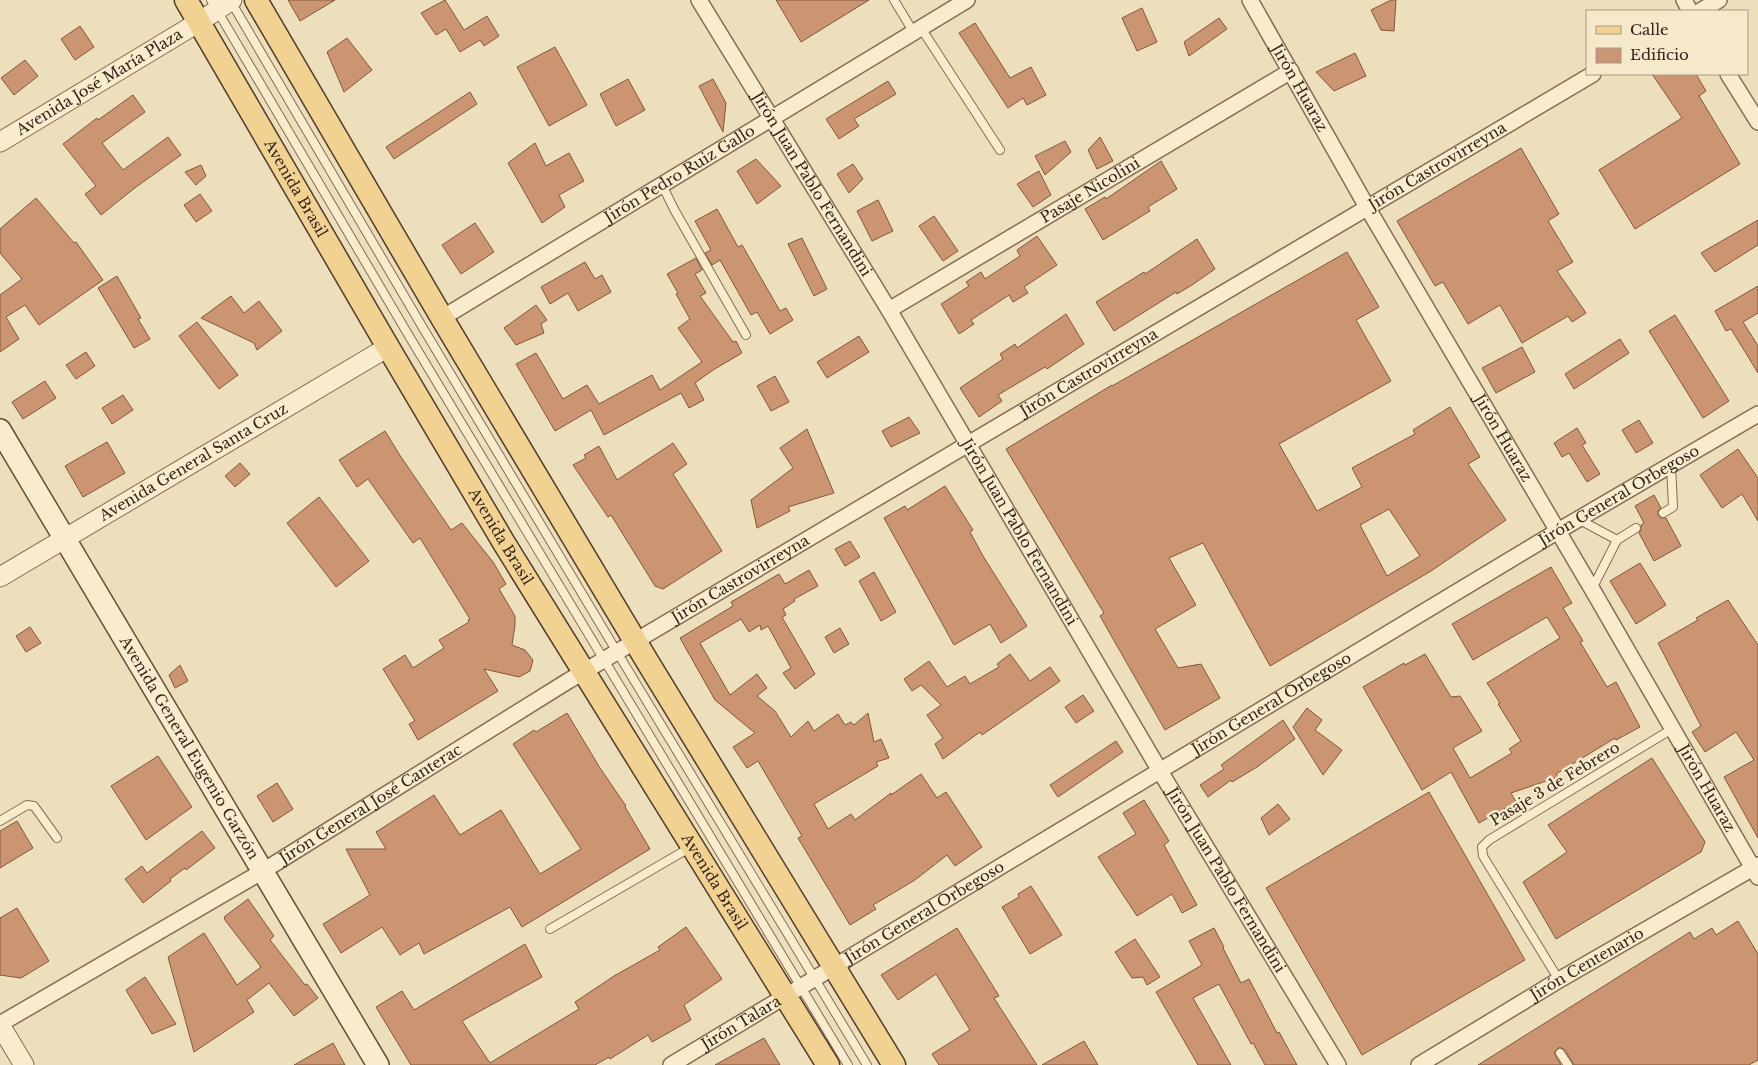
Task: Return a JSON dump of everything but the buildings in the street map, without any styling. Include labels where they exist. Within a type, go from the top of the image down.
[{"type":"main road","name":"Avenida Brasil","points":[[186,0],[220,5],[388,347],[583,672],[691,846],[794,992],[828,1065]]},
{"type":"main road","name":"Avenida Brasil","points":[[256,0],[442,318],[626,646],[835,966],[894,1065]]},
{"type":"main road","name":"Avenida General Eugenio Garzón","points":[[0,430],[378,1065]]},
{"type":"street","name":"Jirón Juan Pablo Fernandini","points":[[699,0],[889,310],[1160,771],[1338,1065]]},
{"type":"street","name":"Jirón Pedro Ruiz Gallo","points":[[442,318],[967,0]]},
{"type":"street","name":"Jirón Huaraz","points":[[1250,0],[1367,207],[1756,870]]},
{"type":"street","points":[[1702,10],[1719,0]]},
{"type":"street","name":"Avenida José María Plaza","points":[[0,142],[220,5]]},
{"type":"street","name":"Pasaje Nicolini","points":[[889,310],[1291,71]]},
{"type":"street","name":"Jirón Castrovirreyna","points":[[583,672],[1591,75]]},
{"type":"street","points":[[1729,75],[1758,122]]},
{"type":"street","name":"Avenida General Santa Cruz","points":[[0,577],[388,347]]},
{"type":"street","name":"Jirón General Orbegoso","points":[[794,992],[1578,519],[1758,414]]},
{"type":"street","name":"Jirón General José Canterac","points":[[0,1024],[263,872],[583,672]]},
{"type":"street","name":"Jirón Centenario","points":[[1419,1065],[1559,980],[1756,870]]},
{"type":"street","name":"Jirón Talara","points":[[671,1065],[794,992]]},
{"type":"street","points":[[0,1024],[24,1065]]},
{"type":"lane","points":[[894,0],[918,31],[1000,150]]},
{"type":"lane","name":"Avenida Brasil","points":[[220,5],[626,646],[815,978],[867,1065]]},
{"type":"lane","name":"Avenida Brasil","points":[[220,5],[409,336],[603,660],[794,992],[848,1065]]},
{"type":"lane","points":[[662,185],[746,335]]},
{"type":"lane","points":[[1663,513],[1672,507],[1671,465]]},
{"type":"lane","points":[[1578,519],[1616,540]]},
{"type":"lane","points":[[1592,589],[1616,540],[1636,528]]},
{"type":"lane","name":"Pasaje 3 de Febrero","points":[[1559,980],[1483,856],[1482,847],[1489,840],[1672,729]]},
{"type":"lane","points":[[0,820],[27,805],[34,806],[57,838]]},
{"type":"lane","points":[[550,929],[691,846]]},
{"type":"lane","points":[[1560,1053],[1568,1065]]}]
